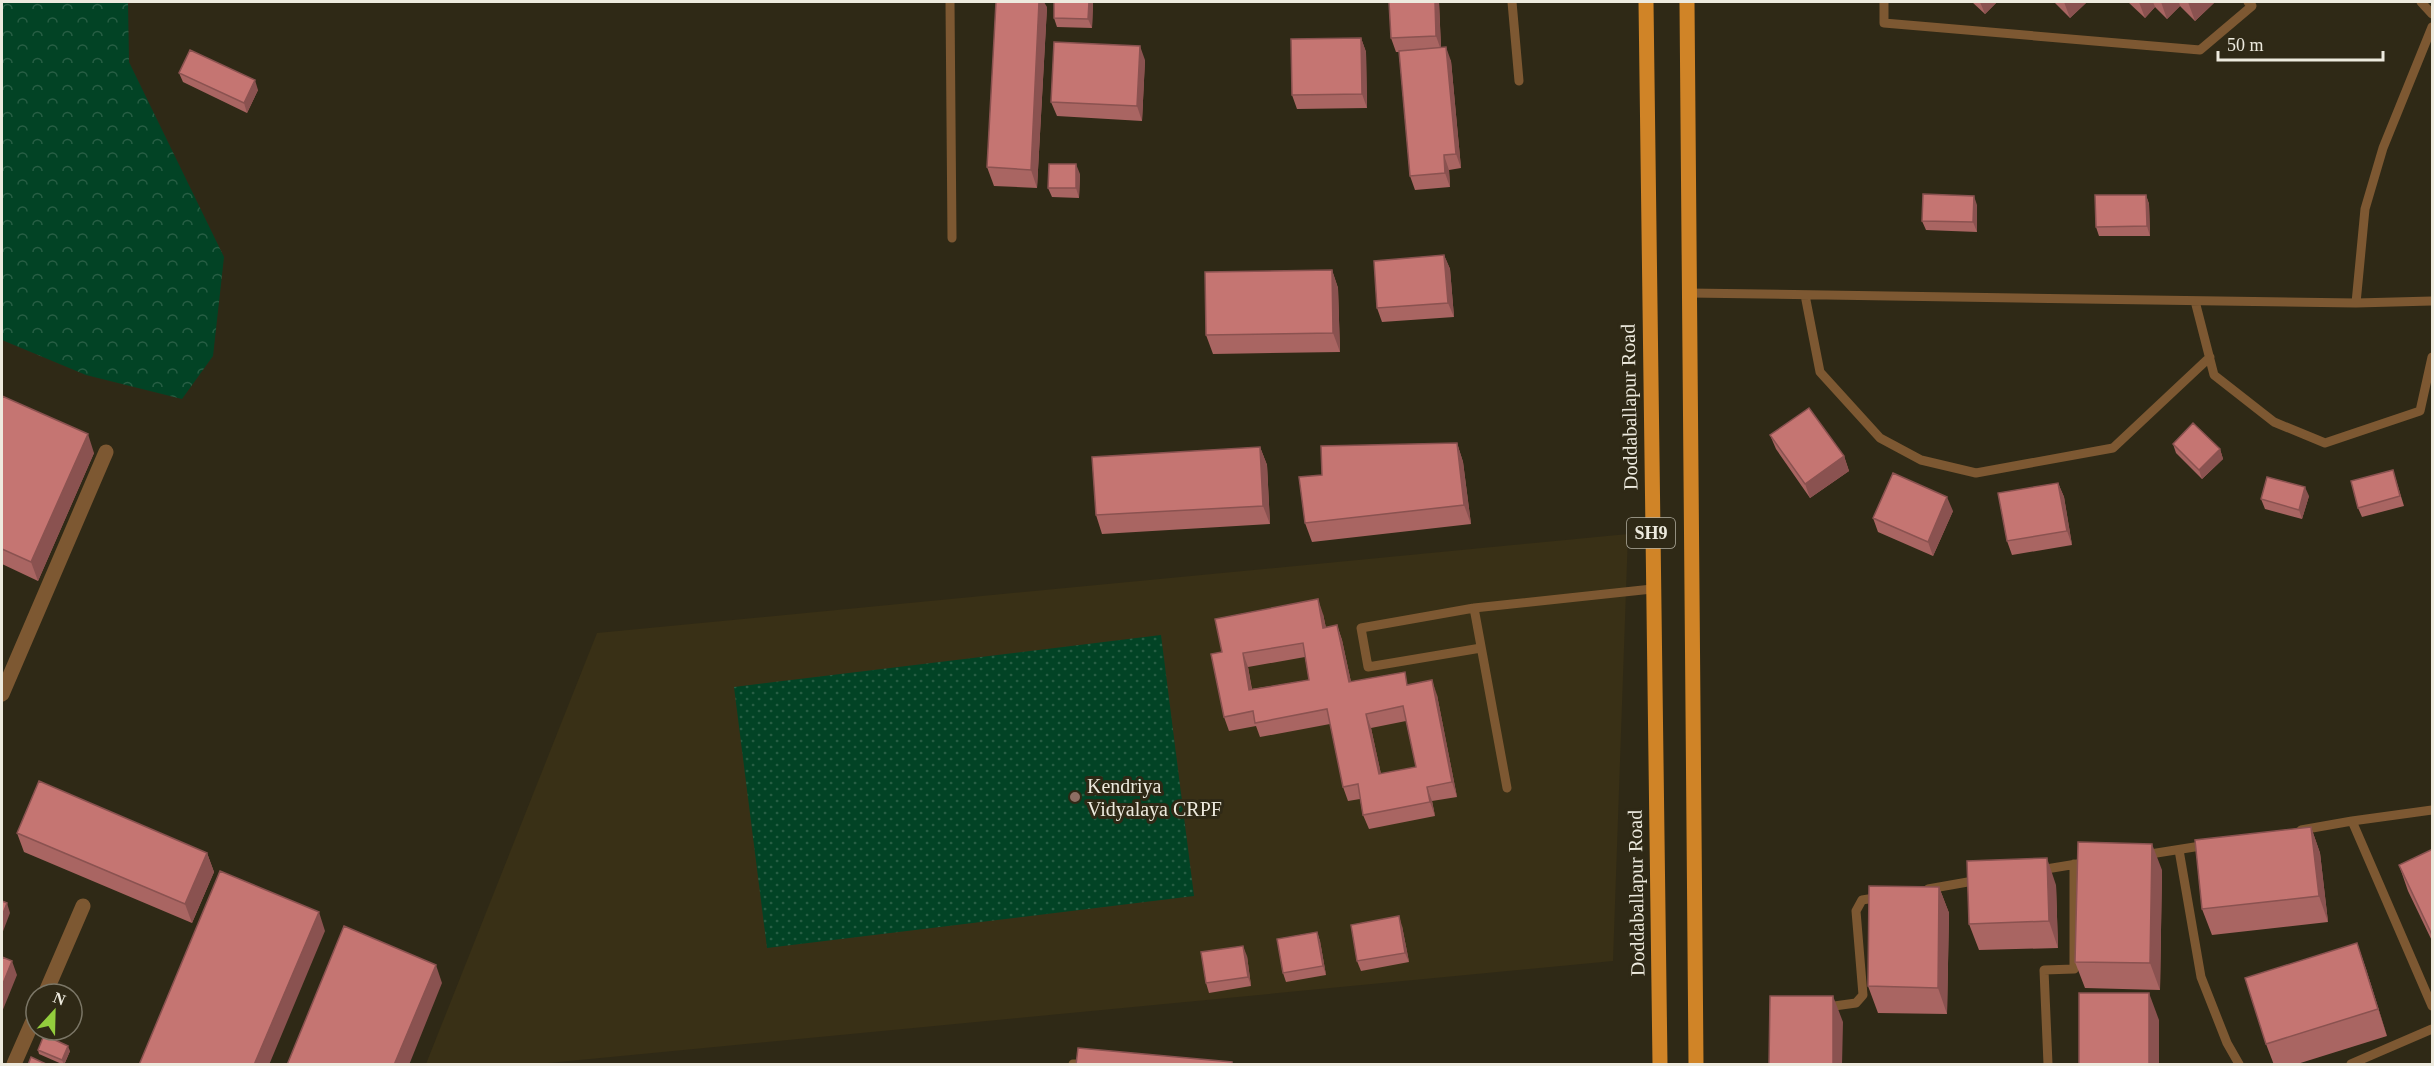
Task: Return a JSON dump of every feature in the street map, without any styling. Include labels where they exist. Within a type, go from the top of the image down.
[{"type":"main road","name":"Doddaballapur Road","points":[[1646,2],[1660,1065]]},
{"type":"main road","name":"SH9","points":[[1687,2],[1695,1065]]},
{"type":"street","points":[[2,694],[106,452]]},
{"type":"street","points":[[50,982],[83,906]]},
{"type":"street","points":[[14,1065],[24,1042]]},
{"type":"lane","points":[[950,2],[952,238]]},
{"type":"lane","points":[[1512,2],[1518,81]]},
{"type":"lane","points":[[1884,2],[1884,23],[2200,50],[2252,6],[2248,2]]},
{"type":"lane","points":[[2421,2],[2433,14]]},
{"type":"lane","points":[[2356,303],[2365,209],[2383,148],[2433,27]]},
{"type":"lane","points":[[1689,293],[2356,303],[2433,301]]},
{"type":"lane","points":[[1804,295],[1820,372],[1880,438],[1921,460],[1976,473],[2113,448],[2210,357]]},
{"type":"lane","points":[[2195,301],[2214,375],[2274,422],[2325,443],[2421,411],[2433,357]]},
{"type":"lane","points":[[1481,648],[1368,668],[1361,628],[1474,608],[1652,590]]},
{"type":"lane","points":[[1474,608],[1507,788]]},
{"type":"lane","points":[[2294,831],[2433,810]]},
{"type":"lane","points":[[2352,822],[2433,1006]]},
{"type":"lane","points":[[2133,856],[2214,844]]},
{"type":"lane","points":[[2179,850],[2201,977],[2227,1043],[2240,1065]]},
{"type":"lane","points":[[2027,872],[2098,861]]},
{"type":"lane","points":[[2048,1065],[2044,970],[2074,969],[2074,864]]},
{"type":"lane","points":[[1921,890],[1992,878]]},
{"type":"lane","points":[[1818,1008],[1856,1004],[1863,995],[1856,911],[1863,900],[1886,896]]},
{"type":"lane","points":[[2351,1065],[2433,1029]]},
{"type":"lane","points":[[1073,1065],[1088,1065]]},
{"type":"shaded area","name":"Kendriya Vidyalaya CRPF","points":[[1628,534],[1613,961],[538,1064],[426,1064],[597,633]]},
{"type":"green space","points":[[2,2],[128,2],[129,62],[224,257],[213,356],[182,399],[86,375],[2,340]]},
{"type":"green space","points":[[1161,635],[1194,896],[767,948],[734,687]]},
{"type":"building","points":[[996,2],[1039,2],[1031,170],[987,167]]},
{"type":"building","points":[[1054,2],[1089,2],[1088,19],[1054,18]]},
{"type":"building","points":[[1389,2],[1435,2],[1436,36],[1391,38]]},
{"type":"building","points":[[1361,38],[1362,94],[1292,95],[1291,39]]},
{"type":"building","points":[[1054,42],[1140,46],[1137,106],[1051,102]]},
{"type":"building","points":[[1446,47],[1456,154],[1444,155],[1445,173],[1410,176],[1399,51]]},
{"type":"building","points":[[190,50],[255,80],[244,103],[179,73]]},
{"type":"building","points":[[1049,164],[1076,164],[1076,188],[1048,188]]},
{"type":"building","points":[[1923,194],[1974,196],[1973,222],[1922,221]]},
{"type":"building","points":[[2095,195],[2146,195],[2147,226],[2096,227]]},
{"type":"building","points":[[1444,255],[1448,303],[1377,308],[1374,261]]},
{"type":"building","points":[[1332,270],[1333,333],[1206,335],[1205,272]]},
{"type":"building","points":[[2,396],[88,434],[31,562],[2,549]]},
{"type":"building","points":[[1809,408],[1844,456],[1805,484],[1770,435]]},
{"type":"building","points":[[2193,423],[2220,449],[2199,470],[2173,444]]},
{"type":"building","points":[[1457,443],[1464,505],[1305,523],[1299,477],[1322,475],[1321,446]]},
{"type":"building","points":[[1260,447],[1263,506],[1096,515],[1092,457]]},
{"type":"building","points":[[2393,470],[2400,496],[2358,508],[2351,481]]},
{"type":"building","points":[[1893,473],[1947,497],[1928,542],[1873,518]]},
{"type":"building","points":[[2267,477],[2305,487],[2299,510],[2261,499]]},
{"type":"building","points":[[2058,483],[2067,531],[2007,541],[1998,493]]},
{"type":"building","points":[[1318,599],[1323,628],[1337,625],[1349,682],[1405,672],[1407,685],[1432,680],[1452,782],[1427,787],[1430,802],[1363,815],[1358,784],[1343,787],[1327,709],[1255,723],[1253,711],[1224,717],[1211,654],[1222,652],[1215,619]],"holes":[[[1303,643],[1309,680],[1249,690],[1243,653]],[[1403,706],[1416,767],[1379,774],[1366,714]]]},
{"type":"building","points":[[39,781],[207,853],[185,904],[17,833]]},
{"type":"building","points":[[2311,827],[2319,896],[2202,909],[2195,840]]},
{"type":"building","points":[[2078,842],[2152,844],[2150,963],[2075,962]]},
{"type":"building","points":[[2433,849],[2433,937],[2399,865]]},
{"type":"building","points":[[2047,858],[2049,921],[1969,924],[1967,861]]},
{"type":"building","points":[[220,871],[319,912],[254,1065],[139,1065]]},
{"type":"building","points":[[1869,886],[1939,887],[1938,988],[1868,986]]},
{"type":"building","points":[[2,901],[7,903],[2,916]]},
{"type":"building","points":[[1399,916],[1405,953],[1357,961],[1351,925]]},
{"type":"building","points":[[344,926],[436,965],[394,1065],[287,1065]]},
{"type":"building","points":[[1317,932],[1323,966],[1283,973],[1277,939]]},
{"type":"building","points":[[2357,943],[2378,1009],[2266,1044],[2245,978]]},
{"type":"building","points":[[1243,946],[1248,977],[1206,983],[1201,952]]},
{"type":"building","points":[[2,957],[12,961],[2,986]]},
{"type":"building","points":[[2079,993],[2149,993],[2149,1065],[2079,1065]]},
{"type":"building","points":[[1770,996],[1833,996],[1833,1065],[1769,1065]]},
{"type":"building","points":[[41,1042],[59,1042],[68,1046],[62,1060],[38,1050]]},
{"type":"building","points":[[1078,1048],[1232,1062],[1232,1065],[1076,1065]]},
{"type":"building","points":[[31,1057],[48,1065],[28,1065]]},
{"type":"place","name":"Kendriya Vidyalaya CRPF","points":[[1075,797]]}]
